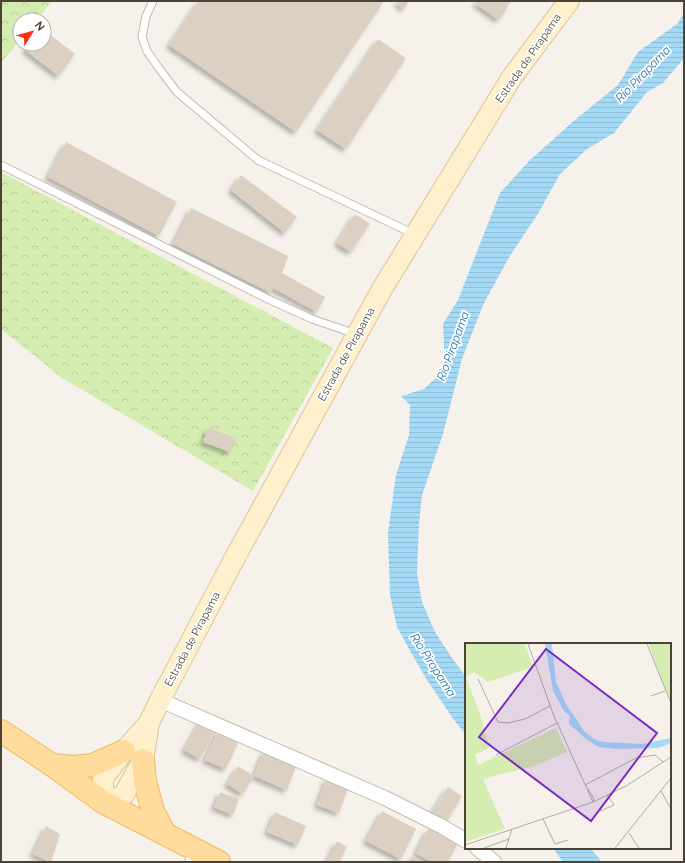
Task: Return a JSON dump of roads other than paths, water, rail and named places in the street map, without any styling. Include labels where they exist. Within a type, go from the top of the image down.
[{"type":"main road","name":"Estrada de Pirapama","points":[[149,723],[143,760],[123,796],[102,802],[103,778],[124,751],[149,723],[232,562],[382,289],[512,77],[569,1]]},
{"type":"main road","points":[[1,732],[52,765],[102,802],[165,834],[190,855],[219,862]]},
{"type":"main road","points":[[52,765],[74,767],[93,765],[124,751]]},
{"type":"main road","points":[[143,760],[145,782],[153,810],[165,834]]},
{"type":"street","points":[[160,700],[385,798],[443,827],[465,840]]},
{"type":"street","points":[[478,849],[494,862]]},
{"type":"lane","points":[[153,1],[146,16],[142,37],[147,51],[177,92],[258,160],[415,234]]},
{"type":"lane","points":[[1,165],[268,299],[312,319],[357,334]]},
{"type":"water","name":"Rio Pirapama","points":[[684,13],[684,58],[663,83],[647,92],[614,133],[587,149],[560,174],[539,212],[508,259],[483,305],[462,359],[443,434],[422,495],[419,523],[417,573],[422,602],[435,632],[465,676],[465,734],[427,680],[397,627],[390,595],[388,533],[396,475],[409,435],[410,405],[401,396],[424,389],[445,369],[443,324],[458,300],[500,193],[529,161],[576,119],[618,85],[638,52],[677,24]]},
{"type":"water","points":[[554,849],[591,849],[602,862],[563,862]]}]
